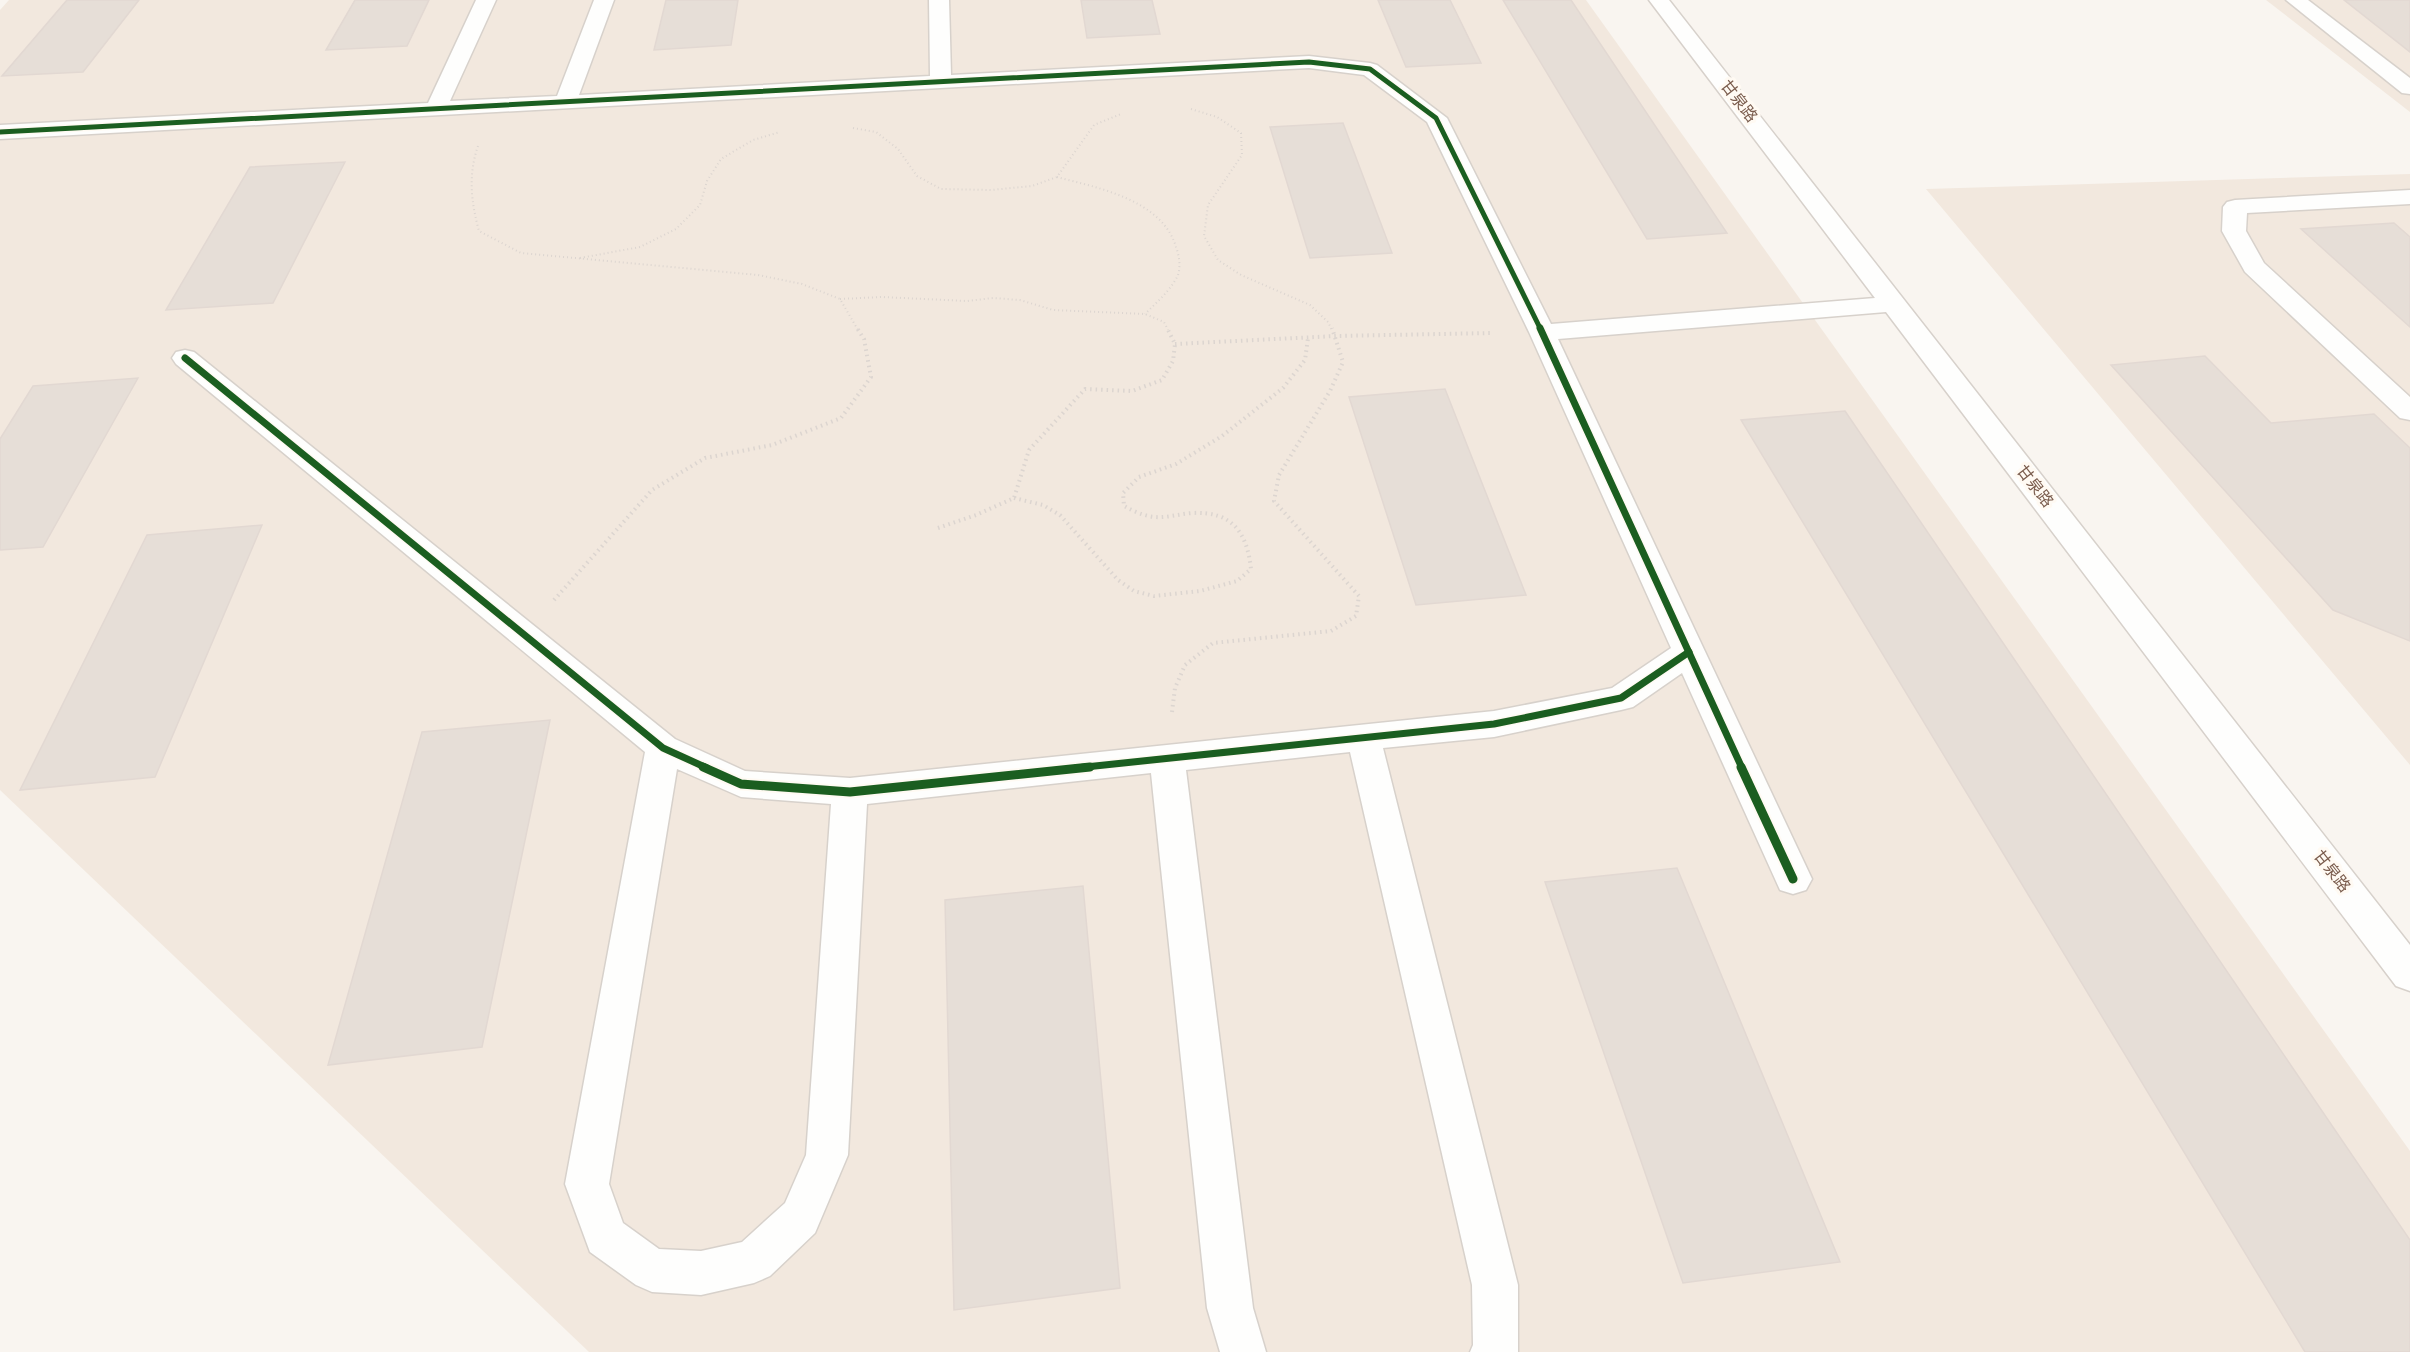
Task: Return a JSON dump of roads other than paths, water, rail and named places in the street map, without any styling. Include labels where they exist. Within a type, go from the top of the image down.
[{"type":"street","points":[[436,108],[486,0]]},
{"type":"street","points":[[566,101],[604,0]]},
{"type":"street","points":[[939,0],[941,81]]},
{"type":"street","name":"甘泉路","points":[[1659,0],[2410,974]]},
{"type":"street","points":[[2296,0],[2410,88]]},
{"type":"street","points":[[0,132],[1309,62],[1370,69],[1437,118],[1542,332],[1793,879]]},
{"type":"street","points":[[2410,197],[2235,207],[2234,231],[2254,267],[2410,412]]},
{"type":"street","points":[[1542,332],[1800,314],[1893,304]]},
{"type":"street","points":[[185,358],[663,748],[741,784],[850,792],[1494,724],[1621,698],[1689,652]]},
{"type":"street","points":[[1364,739],[1496,1285],[1496,1348],[1493,1352]]},
{"type":"street","points":[[663,748],[587,1184],[606,1237],[652,1270],[701,1273],[754,1261],[800,1218],[827,1155],[850,792]]},
{"type":"street","points":[[1167,758],[1230,1308],[1243,1352]]}]
